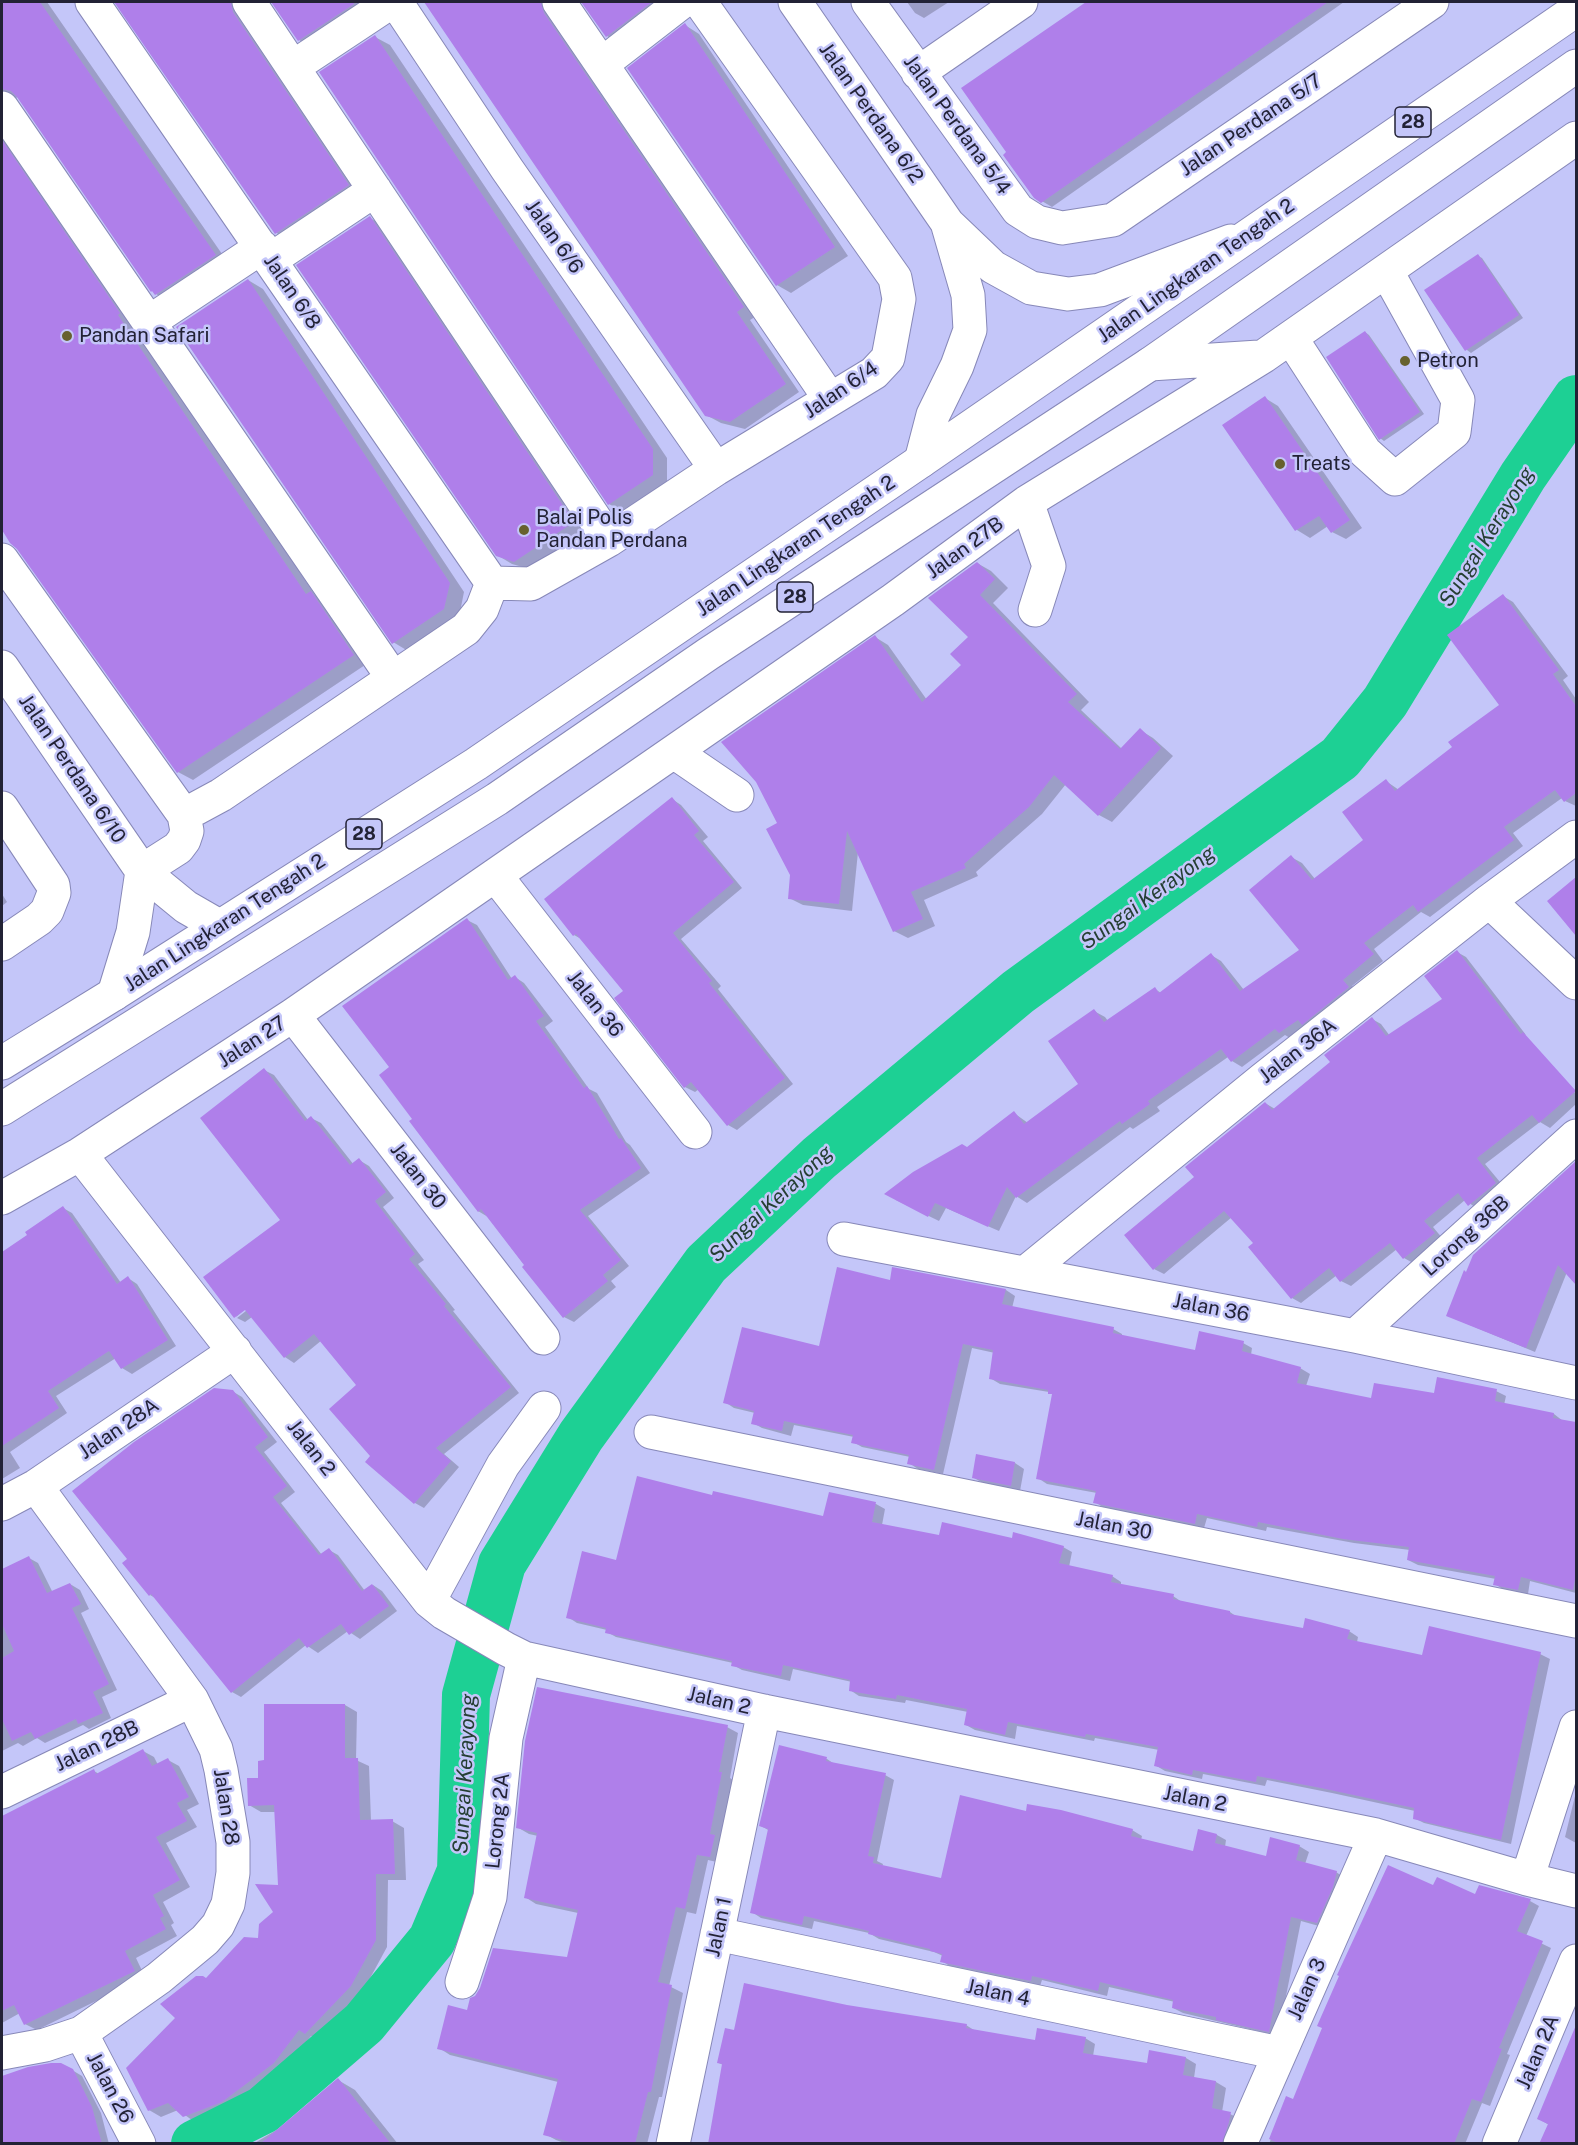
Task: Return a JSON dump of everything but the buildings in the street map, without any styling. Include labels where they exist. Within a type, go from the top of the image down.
[{"type":"main road","points":[[249,2],[609,540]]},
{"type":"main road","points":[[292,67],[391,2]]},
{"type":"main road","name":"Jalan 6/6","points":[[396,2],[507,169],[716,469]]},
{"type":"main road","points":[[559,2],[830,399]]},
{"type":"main road","points":[[602,64],[682,2]]},
{"type":"main road","name":"Jalan 6/4","points":[[492,584],[531,584],[609,540],[716,469],[874,373],[888,358],[899,299],[895,278],[700,2]]},
{"type":"main road","name":"Jalan Perdana 6/2","points":[[795,2],[948,224],[993,267],[1031,288],[1068,294],[1100,290],[1250,234]]},
{"type":"main road","name":"Jalan Perdana 5/4","points":[[868,2],[1018,210],[1036,222],[1062,228]]},
{"type":"main road","points":[[918,73],[1021,2]]},
{"type":"main road","name":"Jalan 6/8","points":[[103,5],[266,254],[492,584]]},
{"type":"main road","name":"Jalan Perdana 5/7","points":[[1062,228],[1113,220],[1420,5]]},
{"type":"main road","name":"Jalan Lingkaran Tengah 2","points":[[2,1063],[476,764],[1576,10]]},
{"type":"main road","name":"Jalan Lingkaran Tengah 2","points":[[2,1109],[496,799],[708,654],[1150,364],[1576,66]]},
{"type":"main road","points":[[2,108],[393,678]]},
{"type":"main road","name":"Jalan 27B","points":[[496,876],[893,600],[1027,502],[1264,356],[1576,138]]},
{"type":"main road","points":[[148,322],[375,190]]},
{"type":"main road","name":"Jalan Perdana 6/2","points":[[921,461],[933,415],[957,366],[970,330],[968,295],[948,224]]},
{"type":"main road","points":[[1291,338],[1365,452],[1395,479],[1454,432],[1458,400],[1387,272]]},
{"type":"main road","points":[[1150,364],[1264,356]]},
{"type":"main road","points":[[1027,502],[1049,566],[1035,610]]},
{"type":"main road","points":[[2,560],[184,814],[187,831],[184,840],[178,848],[142,871],[133,932],[114,993]]},
{"type":"main road","points":[[184,814],[221,795],[466,629],[482,609],[492,584]]},
{"type":"main road","name":"Jalan Perdana 6/10","points":[[2,667],[142,871],[186,907],[219,926]]},
{"type":"main road","points":[[674,752],[736,795]]},
{"type":"main road","points":[[2,808],[52,885],[54,893],[47,911],[39,919],[2,944]]},
{"type":"main road","name":"Jalan 36A","points":[[1025,1273],[1263,1078],[1489,901],[1576,837]]},
{"type":"main road","name":"Jalan 27","points":[[2,1198],[80,1154],[293,1015],[496,876]]},
{"type":"main road","name":"Jalan 36","points":[[496,876],[695,1132]]},
{"type":"main road","points":[[1489,901],[1576,983]]},
{"type":"main road","name":"Jalan 30","points":[[293,1015],[543,1338]]},
{"type":"main road","name":"Lorong 36B","points":[[1355,1336],[1576,1136]]},
{"type":"main road","name":"Jalan 2","points":[[80,1154],[436,1607],[515,1653],[764,1711],[1376,1835],[1576,1891]]},
{"type":"main road","name":"Jalan 36","points":[[844,1239],[1355,1336],[1576,1383]]},
{"type":"main road","name":"Jalan 28A","points":[[2,1504],[36,1486],[235,1351]]},
{"type":"main road","points":[[436,1607],[503,1466],[544,1408]]},
{"type":"main road","name":"Jalan 30","points":[[651,1432],[1576,1621]]},
{"type":"main road","name":"Jalan 28","points":[[2,2053],[45,2045],[81,2033],[159,1978],[205,1940],[218,1925],[228,1904],[233,1873],[233,1842],[228,1805],[216,1749],[192,1700],[36,1486]]},
{"type":"main road","name":"Lorong 2A","points":[[462,1982],[490,1897],[515,1653]]},
{"type":"main road","name":"Jalan 28B","points":[[2,1792],[192,1700]]},
{"type":"main road","name":"Jalan 1","points":[[673,2144],[764,1711]]},
{"type":"main road","points":[[1527,1879],[1576,1727]]},
{"type":"main road","name":"Jalan 3","points":[[1240,2144],[1376,1835]]},
{"type":"main road","name":"Jalan 4","points":[[717,1934],[1279,2053]]},
{"type":"main road","name":"Jalan 2A","points":[[1499,2144],[1576,1961]]},
{"type":"main road","name":"Jalan 26","points":[[81,2033],[134,2134]]},
{"type":"waterway","name":"Sungai Kerayong","points":[[195,2144],[263,2110],[364,2023],[432,1940],[461,1871],[466,1695],[502,1564],[581,1436],[706,1264],[819,1158],[1018,992],[1340,758],[1385,702],[1523,476],[1576,399]]},
{"type":"place","name":"Pandan Safari","points":[[67,336]]},
{"type":"place","name":"Petron","points":[[1405,361]]},
{"type":"place","name":"Treats","points":[[1280,464]]},
{"type":"place","name":"Balai Polis Pandan Perdana","points":[[524,530]]}]
